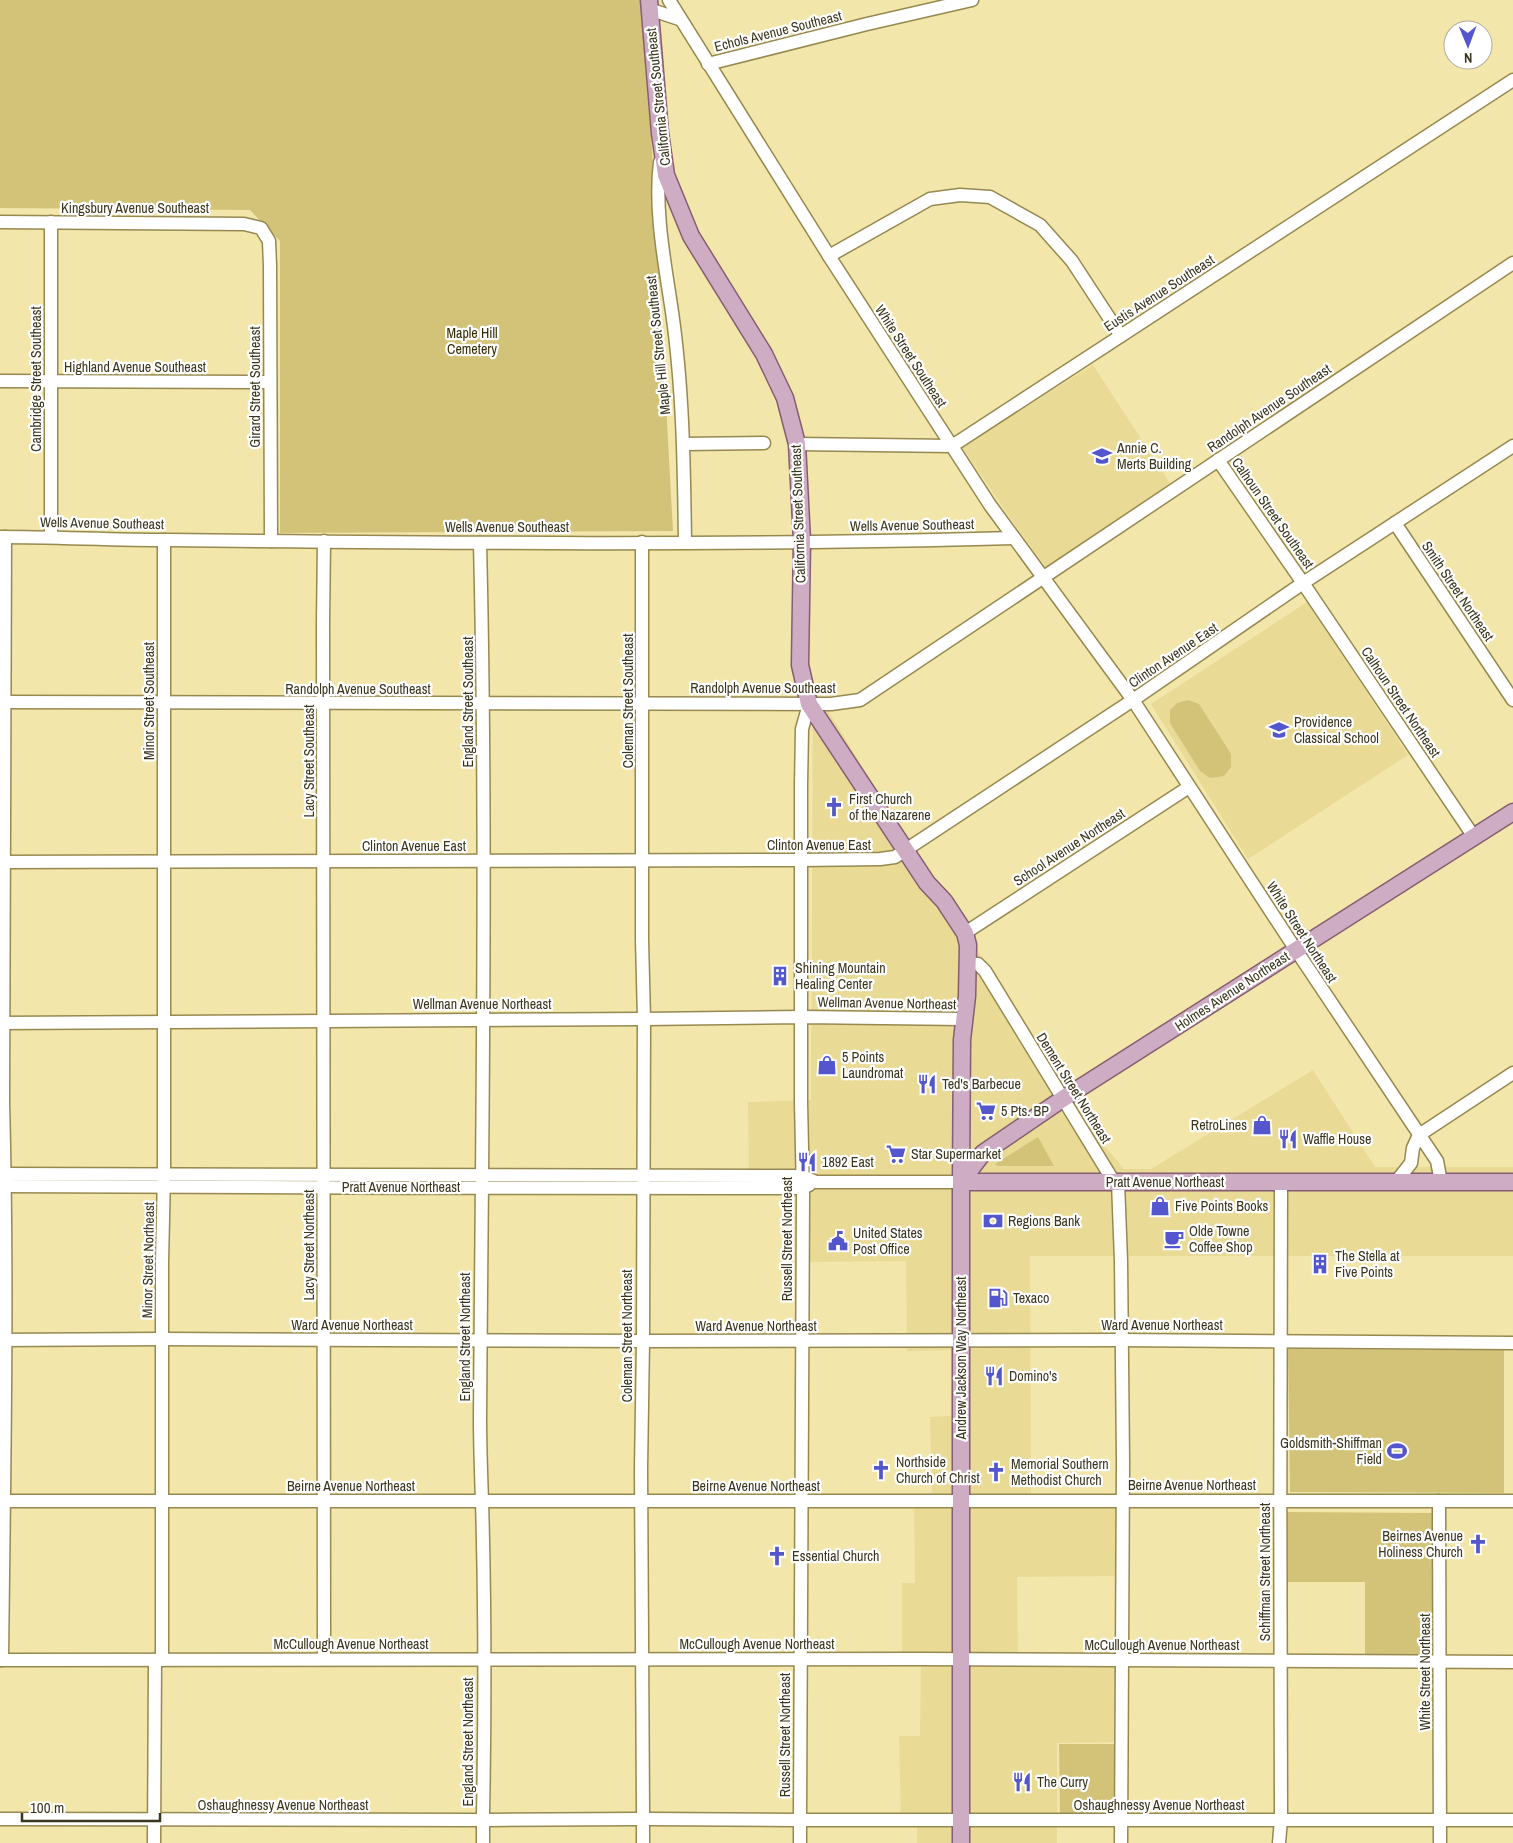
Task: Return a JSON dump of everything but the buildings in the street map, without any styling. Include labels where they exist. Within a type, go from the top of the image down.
[{"type":"main road","name":"California Street Southeast","points":[[649,4],[666,175],[691,236],[764,354],[785,398],[797,444],[802,541],[800,665],[808,704],[907,851]]},
{"type":"main road","name":"Holmes Avenue Northeast","points":[[961,1182],[983,1153],[1064,1098],[1513,812]]},
{"type":"main road","points":[[907,851],[927,883],[935,904],[954,933],[956,940],[958,997],[963,1019]]},
{"type":"main road","points":[[927,883],[944,901],[965,933]]},
{"type":"main road","name":"Andrew Jackson Way Northeast","points":[[961,1843],[960,1341],[963,1019],[967,996],[968,963],[968,945],[965,933]]},
{"type":"main road","name":"Pratt Avenue Northeast","points":[[961,1182],[1513,1182]]},
{"type":"street","name":"White Street Southeast","points":[[669,0],[829,256],[990,505],[1133,700]]},
{"type":"street","name":"Echols Avenue Southeast","points":[[708,64],[972,0]]},
{"type":"street","points":[[649,4],[679,18]]},
{"type":"street","name":"Eustis Avenue Southeast","points":[[952,446],[1513,80]]},
{"type":"street","name":"Maple Hill Street Southeast","points":[[662,145],[658,180],[665,276],[672,312],[684,444],[685,542]]},
{"type":"street","points":[[829,256],[930,199],[960,196],[990,197],[1040,224],[1072,261],[1121,336]]},
{"type":"street","name":"Kingsbury Avenue Southeast","points":[[0,222],[244,224],[261,228],[265,234]]},
{"type":"street","name":"Cambridge Street Southeast","points":[[51,222],[52,537]]},
{"type":"street","name":"Girard Street Southeast","points":[[265,234],[269,241],[270,266],[271,541]]},
{"type":"street","name":"Randolph Avenue Southeast","points":[[2,702],[831,704],[860,700],[1513,263]]},
{"type":"street","name":"Highland Avenue Southeast","points":[[0,381],[270,382]]},
{"type":"street","points":[[684,444],[764,444]]},
{"type":"street","points":[[797,444],[952,446]]},
{"type":"street","name":"Clinton Avenue East","points":[[2,862],[801,860],[880,859],[895,857],[907,851],[1133,700],[1303,583],[1513,446]]},
{"type":"street","name":"Calhoun Street Southeast","points":[[1218,460],[1303,583]]},
{"type":"street","name":"Smith Street Northeast","points":[[1395,523],[1513,700]]},
{"type":"street","points":[[1,1660],[3,537]]},
{"type":"street","name":"Wells Avenue Southeast","points":[[3,537],[480,542],[685,542],[1014,538]]},
{"type":"street","name":"Minor Street Southeast","points":[[164,540],[164,861]]},
{"type":"street","name":"Lacy Street Southeast","points":[[324,541],[324,861]]},
{"type":"street","name":"England Street Southeast","points":[[480,542],[484,703],[483,861]]},
{"type":"street","name":"Coleman Street Southeast","points":[[642,542],[642,860]]},
{"type":"street","name":"Calhoun Street Northeast","points":[[1303,583],[1474,837]]},
{"type":"street","name":"White Street Northeast","points":[[1133,700],[1296,950],[1437,1161],[1441,1182]]},
{"type":"street","name":"Russell Street Northeast","points":[[800,1843],[803,1182],[801,785],[802,729],[808,704]]},
{"type":"street","name":"School Avenue Northeast","points":[[965,933],[1189,787]]},
{"type":"street","name":"Coleman Street Northeast","points":[[642,860],[644,1019],[643,1843]]},
{"type":"street","name":"Minor Street Northeast","points":[[154,1843],[163,1501],[164,861]]},
{"type":"street","name":"Lacy Street Northeast","points":[[324,861],[324,1660]]},
{"type":"street","name":"England Street Northeast","points":[[483,861],[484,1100],[481,1181],[480,1436],[482,1501],[483,1843]]},
{"type":"street","name":"Dement Street Northeast","points":[[968,963],[978,964],[985,971],[1116,1182],[1121,1262],[1121,1843]]},
{"type":"street","name":"Wellman Avenue Northeast","points":[[2,1022],[802,1017],[963,1019]]},
{"type":"street","points":[[1396,1182],[1411,1163],[1413,1148],[1419,1135],[1513,1073]]},
{"type":"street","name":"Pratt Avenue Northeast","points":[[2,1180],[164,1174],[324,1181],[961,1182]]},
{"type":"street","name":"Pratt Avenue Northeast","points":[[2,1180],[164,1188],[324,1181]]},
{"type":"street","name":"Schiffman Street Northeast","points":[[1279,1843],[1281,1819],[1281,1182]]},
{"type":"street","name":"Ward Avenue Northeast","points":[[2,1340],[643,1342],[1121,1340],[1513,1343]]},
{"type":"street","name":"Beirne Avenue Northeast","points":[[2,1501],[1513,1501]]},
{"type":"street","name":"White Street Northeast","points":[[1439,1501],[1440,1843]]},
{"type":"street","name":"McCullough Avenue Northeast","points":[[1,1660],[961,1659],[1513,1662]]},
{"type":"street","name":"Oshaughnessy Avenue Northeast","points":[[0,1819],[1513,1820]]},
{"type":"shaded area","points":[[1093,365],[1173,488],[1045,569],[962,447]]},
{"type":"shaded area","name":"Providence Classical School","points":[[1307,602],[1408,755],[1248,859],[1151,704]]},
{"type":"shaded area","points":[[813,686],[944,901],[980,954],[1064,1098],[1124,1169],[1151,1169],[1313,1070],[1375,1167],[1513,1167],[1513,1256],[1030,1256],[1031,1504],[1118,1504],[1116,1576],[1017,1577],[1018,1663],[1118,1664],[1118,1742],[1057,1743],[1057,1843],[917,1843],[917,1823],[901,1823],[899,1736],[920,1736],[921,1656],[902,1655],[902,1583],[915,1583],[914,1496],[932,1496],[930,1417],[951,1416],[952,1350],[907,1351],[906,1261],[798,1262],[797,1192],[749,1191],[748,1102],[811,1100]]},
{"type":"green space","name":"Maple Hill Cemetery","points":[[0,0],[640,0],[652,149],[673,531],[280,533],[280,241],[250,210],[0,208]]},
{"type":"green space","points":[[1188,700],[1199,704],[1231,754],[1231,767],[1224,776],[1210,778],[1200,771],[1170,723],[1170,710],[1177,703]]},
{"type":"green space","points":[[1038,1137],[1054,1166],[997,1166],[995,1164]]},
{"type":"green space","name":"Goldsmith-Shiffman Field","points":[[1288,1349],[1504,1350],[1504,1493],[1290,1492]]},
{"type":"green space","points":[[1287,1512],[1435,1513],[1436,1655],[1365,1656],[1365,1582],[1287,1582]]},
{"type":"green space","points":[[1059,1744],[1114,1744],[1115,1814],[1060,1815]]},
{"type":"place","name":"Annie C. Merts Building","points":[[1102,456]]},
{"type":"place","name":"Providence Classical School","points":[[1279,730]]},
{"type":"place","name":"First Church of the Nazarene","points":[[834,807]]},
{"type":"place","name":"Shining Mountain Healing Center","points":[[780,976]]},
{"type":"place","name":"5 Points Laundromat","points":[[827,1065]]},
{"type":"place","name":"Ted's Barbecue","points":[[927,1084]]},
{"type":"place","name":"5 Pts. BP","points":[[986,1111]]},
{"type":"place","name":"RetroLines","points":[[1262,1125]]},
{"type":"place","name":"Waffle House","points":[[1288,1139]]},
{"type":"place","name":"Star Supermarket","points":[[896,1154]]},
{"type":"place","name":"1892 East","points":[[807,1162]]},
{"type":"place","name":"Five Points Books","points":[[1160,1206]]},
{"type":"place","name":"Regions Bank","points":[[993,1221]]},
{"type":"place","name":"Olde Towne Coffee Shop","points":[[1174,1239]]},
{"type":"place","name":"United States Post Office","points":[[838,1241]]},
{"type":"place","name":"The Stella at Five Points","points":[[1320,1264]]},
{"type":"place","name":"Texaco","points":[[998,1298]]},
{"type":"place","name":"Domino's","points":[[994,1376]]},
{"type":"place","name":"Goldsmith-Shiffman Field","points":[[1397,1451]]},
{"type":"place","name":"Northside Church of Christ","points":[[881,1470]]},
{"type":"place","name":"Memorial Southern Methodist Church","points":[[996,1472]]},
{"type":"place","name":"Beirnes Avenue Holiness Church","points":[[1478,1544]]},
{"type":"place","name":"Essential Church","points":[[777,1556]]},
{"type":"place","name":"The Curry","points":[[1022,1782]]}]
